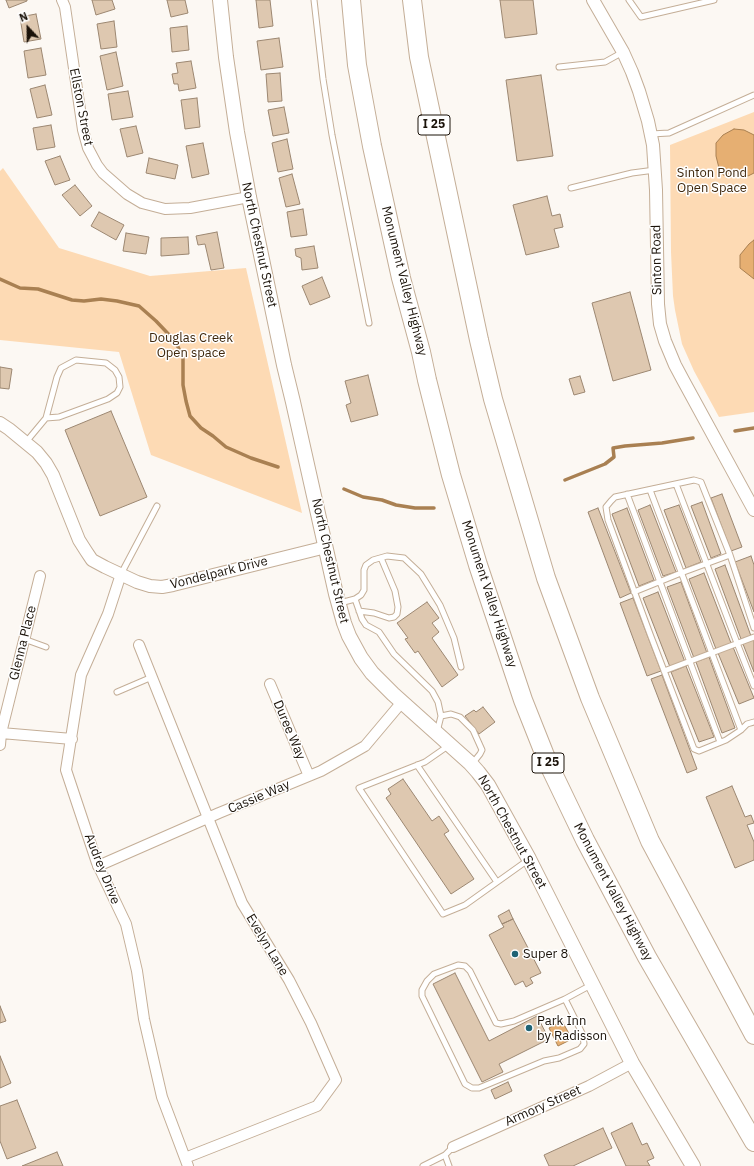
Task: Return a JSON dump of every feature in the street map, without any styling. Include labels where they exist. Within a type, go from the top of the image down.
[{"type":"highway","name":"Monument Valley Highway","points":[[351,0],[357,65],[372,146],[401,278],[451,475],[478,565],[523,700],[548,763],[585,840],[647,957],[754,1142]]},
{"type":"highway","name":"I 25","points":[[412,0],[419,57],[461,249],[479,340],[493,399],[546,578],[590,698],[650,841],[754,1035]]},
{"type":"main road","name":"North Chestnut Street","points":[[220,0],[227,65],[249,197],[284,365],[339,604],[349,636],[361,658],[372,673],[472,765],[492,792],[529,859],[632,1063],[693,1166]]},
{"type":"street","name":"Ellston Street","points":[[62,0],[65,7],[83,130],[88,148],[103,173],[126,194],[142,203],[165,209],[190,208],[249,197]]},
{"type":"street","name":"Sinton Road","points":[[593,0],[622,52],[646,110],[651,134],[655,170],[657,298],[663,336],[683,380],[754,510]]},
{"type":"street","name":"Vondelpark Drive","points":[[0,423],[37,452],[46,463],[53,475],[79,540],[92,560],[137,582],[150,586],[162,587],[173,585],[326,547]]},
{"type":"street","name":"Audrey Drive","points":[[121,574],[108,614],[81,675],[66,770],[98,866],[126,924],[137,971],[144,1019],[162,1097],[186,1162]]},
{"type":"street","name":"Glenna Place","points":[[0,745],[1,733],[40,576]]},
{"type":"street","name":"Evelyn Lane","points":[[139,645],[242,903],[288,980],[311,1023],[336,1080],[317,1106],[186,1162]]},
{"type":"street","name":"Duree Way","points":[[270,684],[308,776]]},
{"type":"street","name":"Cassie Way","points":[[98,866],[321,771],[365,746],[402,702]]},
{"type":"street","points":[[1,733],[72,739]]},
{"type":"street","name":"Armory Street","points":[[453,1147],[589,1086],[632,1063]]},
{"type":"lane","points":[[314,0],[332,135],[369,323]]},
{"type":"lane","points":[[629,0],[641,17],[714,0]]},
{"type":"lane","points":[[559,67],[605,62],[622,52]]},
{"type":"lane","points":[[651,134],[669,133],[754,95]]},
{"type":"lane","points":[[571,188],[632,172],[655,170]]},
{"type":"lane","points":[[26,443],[46,418],[57,377],[61,368],[76,360],[106,363],[115,370],[119,378],[120,387],[117,393],[108,399],[59,417],[46,418]]},
{"type":"lane","points":[[754,628],[730,555],[702,482],[694,480],[615,497],[611,501],[606,507],[606,513],[634,592],[694,749],[699,751],[720,742],[741,730],[747,724],[754,722]]},
{"type":"lane","points":[[676,484],[754,686]]},
{"type":"lane","points":[[650,490],[713,652],[741,730]]},
{"type":"lane","points":[[627,494],[720,742]]},
{"type":"lane","points":[[121,574],[157,506]]},
{"type":"lane","points":[[634,592],[730,555]]},
{"type":"lane","points":[[339,604],[355,599],[361,595],[364,590],[364,570],[366,565],[373,560],[386,556],[404,558],[421,574],[440,605],[454,638],[462,667]]},
{"type":"lane","points":[[359,611],[374,613],[389,618],[394,617],[397,614],[398,607],[395,590],[380,558]]},
{"type":"lane","points":[[355,599],[362,620],[366,625],[379,632],[394,654],[432,691],[438,702],[441,716],[437,733]]},
{"type":"lane","points":[[664,671],[754,637]]},
{"type":"lane","points":[[24,639],[46,647]]},
{"type":"lane","points":[[117,692],[152,677]]},
{"type":"lane","points":[[441,716],[451,714],[460,717],[473,730],[482,750],[472,765]]},
{"type":"lane","points":[[450,744],[425,762],[359,788],[443,914],[465,905],[529,859]]},
{"type":"lane","points":[[417,765],[497,882]]},
{"type":"lane","points":[[565,999],[583,1035],[584,1044],[580,1049],[560,1058],[544,1061],[479,1088],[472,1088],[465,1084],[422,996],[422,990],[427,981],[434,974],[458,965],[465,966],[470,971],[496,1023],[501,1024],[514,1021],[565,999],[592,985]]},
{"type":"lane","points":[[423,1166],[445,1155],[453,1147]]},
{"type":"lane","points":[[445,1155],[449,1166]]},
{"type":"green space","name":"Sinton Pond Open Space","points":[[754,112],[754,412],[719,417],[694,371],[682,344],[675,310],[671,252],[670,145]]},
{"type":"green space","name":"Douglas Creek Open space","points":[[3,168],[59,248],[150,276],[246,268],[302,513],[151,455],[119,352],[0,340],[0,171]]},
{"type":"shaded area","points":[[734,129],[744,130],[754,135],[754,173],[748,176],[723,175],[719,168],[716,156],[716,143],[723,135]]},
{"type":"shaded area","points":[[754,240],[754,279],[740,268],[740,255]]},
{"type":"shaded area","points":[[562,1021],[572,1039],[558,1046],[549,1028]]},
{"type":"building","points":[[6,0],[27,0],[27,1],[9,8]]},
{"type":"building","points":[[92,0],[112,0],[115,9],[96,15]]},
{"type":"building","points":[[167,0],[185,0],[188,13],[171,17]]},
{"type":"building","points":[[256,0],[270,0],[273,26],[259,28]]},
{"type":"building","points":[[500,0],[533,0],[537,34],[505,38]]},
{"type":"building","points":[[36,14],[41,39],[24,42],[20,17]]},
{"type":"building","points":[[114,21],[117,47],[101,49],[97,24]]},
{"type":"building","points":[[187,26],[189,50],[172,52],[170,28]]},
{"type":"building","points":[[279,38],[283,67],[261,70],[257,41]]},
{"type":"building","points":[[41,48],[46,75],[28,78],[24,51]]},
{"type":"building","points":[[116,52],[123,86],[107,90],[100,56]]},
{"type":"building","points":[[191,61],[196,88],[179,91],[178,84],[174,84],[172,74],[178,73],[176,63]]},
{"type":"building","points":[[280,73],[282,101],[268,102],[266,74]]},
{"type":"building","points":[[541,75],[553,156],[517,161],[506,80]]},
{"type":"building","points":[[45,85],[52,115],[37,118],[30,89]]},
{"type":"building","points":[[128,91],[133,117],[112,120],[108,94]]},
{"type":"building","points":[[197,98],[200,127],[185,129],[181,100]]},
{"type":"building","points":[[284,107],[289,133],[273,136],[268,110]]},
{"type":"building","points":[[51,125],[55,147],[37,150],[33,128]]},
{"type":"building","points":[[136,126],[143,153],[127,157],[120,129]]},
{"type":"building","points":[[287,139],[293,169],[278,172],[272,143]]},
{"type":"building","points":[[203,143],[209,174],[192,178],[186,146]]},
{"type":"building","points":[[60,156],[70,180],[55,185],[45,161]]},
{"type":"building","points":[[149,158],[178,165],[175,179],[146,173]]},
{"type":"building","points":[[292,174],[300,204],[286,207],[279,178]]},
{"type":"building","points":[[75,185],[92,206],[80,216],[62,195]]},
{"type":"building","points":[[547,196],[552,216],[560,214],[563,227],[554,229],[559,247],[526,255],[513,205]]},
{"type":"building","points":[[303,209],[307,235],[291,237],[287,212]]},
{"type":"building","points":[[99,212],[124,225],[116,240],[91,226]]},
{"type":"building","points":[[217,232],[224,268],[211,270],[205,244],[198,245],[196,236]]},
{"type":"building","points":[[126,233],[149,237],[146,254],[123,251]]},
{"type":"building","points":[[188,237],[189,254],[161,256],[161,238]]},
{"type":"building","points":[[314,246],[318,268],[302,270],[301,258],[296,256],[295,249]]},
{"type":"building","points":[[322,277],[330,297],[310,305],[302,286]]},
{"type":"building","points":[[630,292],[651,370],[613,381],[592,303]]},
{"type":"building","points":[[0,367],[12,369],[9,389],[0,388]]},
{"type":"building","points":[[368,375],[378,415],[351,422],[346,405],[351,403],[345,381]]},
{"type":"building","points":[[580,376],[585,392],[574,395],[569,379]]},
{"type":"building","points":[[111,411],[147,497],[100,516],[65,430]]},
{"type":"building","points":[[722,494],[742,547],[731,551],[711,498]]},
{"type":"building","points":[[702,502],[721,554],[711,558],[691,506]]},
{"type":"building","points":[[650,505],[676,572],[663,576],[638,510]]},
{"type":"building","points":[[679,505],[701,562],[686,568],[664,510]]},
{"type":"building","points":[[598,508],[631,593],[620,598],[588,512]]},
{"type":"building","points":[[627,508],[654,580],[639,586],[612,514]]},
{"type":"building","points":[[751,556],[754,565],[754,612],[735,562]]},
{"type":"building","points":[[725,565],[751,636],[741,639],[715,569]]},
{"type":"building","points":[[704,573],[731,643],[716,649],[689,579]]},
{"type":"building","points":[[681,582],[707,653],[694,658],[667,587]]},
{"type":"building","points":[[658,592],[685,662],[670,667],[643,598]]},
{"type":"building","points":[[633,598],[661,671],[647,676],[620,603]]},
{"type":"building","points":[[427,602],[439,618],[432,623],[439,632],[432,638],[458,675],[442,687],[418,651],[415,653],[405,639],[408,638],[397,623]]},
{"type":"building","points":[[754,639],[754,672],[743,644]]},
{"type":"building","points":[[733,647],[754,698],[739,704],[718,653]]},
{"type":"building","points":[[709,657],[735,728],[722,733],[696,662]]},
{"type":"building","points":[[686,666],[714,737],[699,742],[671,672]]},
{"type":"building","points":[[662,675],[697,769],[687,773],[651,679]]},
{"type":"building","points":[[483,707],[495,722],[479,734],[465,716],[474,710],[476,712]]},
{"type":"building","points":[[403,779],[432,821],[439,816],[449,831],[444,834],[474,879],[451,894],[386,798],[391,794],[388,789]]},
{"type":"building","points":[[732,786],[745,817],[751,815],[754,823],[747,825],[754,842],[754,860],[735,868],[706,797]]},
{"type":"building","points":[[509,910],[513,919],[502,924],[498,916]]},
{"type":"building","name":"Super 8","points":[[513,919],[541,973],[530,978],[533,983],[526,987],[523,981],[515,985],[489,935],[504,927],[502,924]]},
{"type":"building","name":"Park Inn by Radisson","points":[[455,973],[489,1041],[537,1016],[549,1039],[499,1064],[503,1072],[482,1082],[433,984]]},
{"type":"building","points":[[0,1006],[6,1021],[0,1023]]},
{"type":"building","points":[[0,1056],[11,1083],[0,1088]]},
{"type":"building","points":[[508,1082],[512,1091],[495,1099],[491,1090]]},
{"type":"building","points":[[17,1100],[36,1148],[7,1159],[0,1141],[0,1106]]},
{"type":"building","points":[[632,1123],[642,1145],[647,1143],[654,1158],[647,1161],[650,1166],[626,1166],[611,1133]]},
{"type":"building","points":[[603,1128],[612,1148],[573,1166],[549,1166],[544,1155]]},
{"type":"building","points":[[57,1152],[63,1166],[22,1166]]},
{"type":"waterway","points":[[0,279],[20,288],[38,289],[72,300],[84,301],[101,299],[139,306],[175,341],[183,357],[183,385],[190,416],[201,428],[226,447],[251,458],[278,467]]},
{"type":"waterway","points":[[735,431],[754,428]]},
{"type":"waterway","points":[[565,480],[605,464],[614,457],[613,448],[693,438]]},
{"type":"waterway","points":[[344,489],[363,497],[382,500],[396,505],[415,508],[434,508]]},
{"type":"place","name":"Super 8","points":[[515,954]]},
{"type":"place","name":"Park Inn by Radisson","points":[[529,1028]]}]
